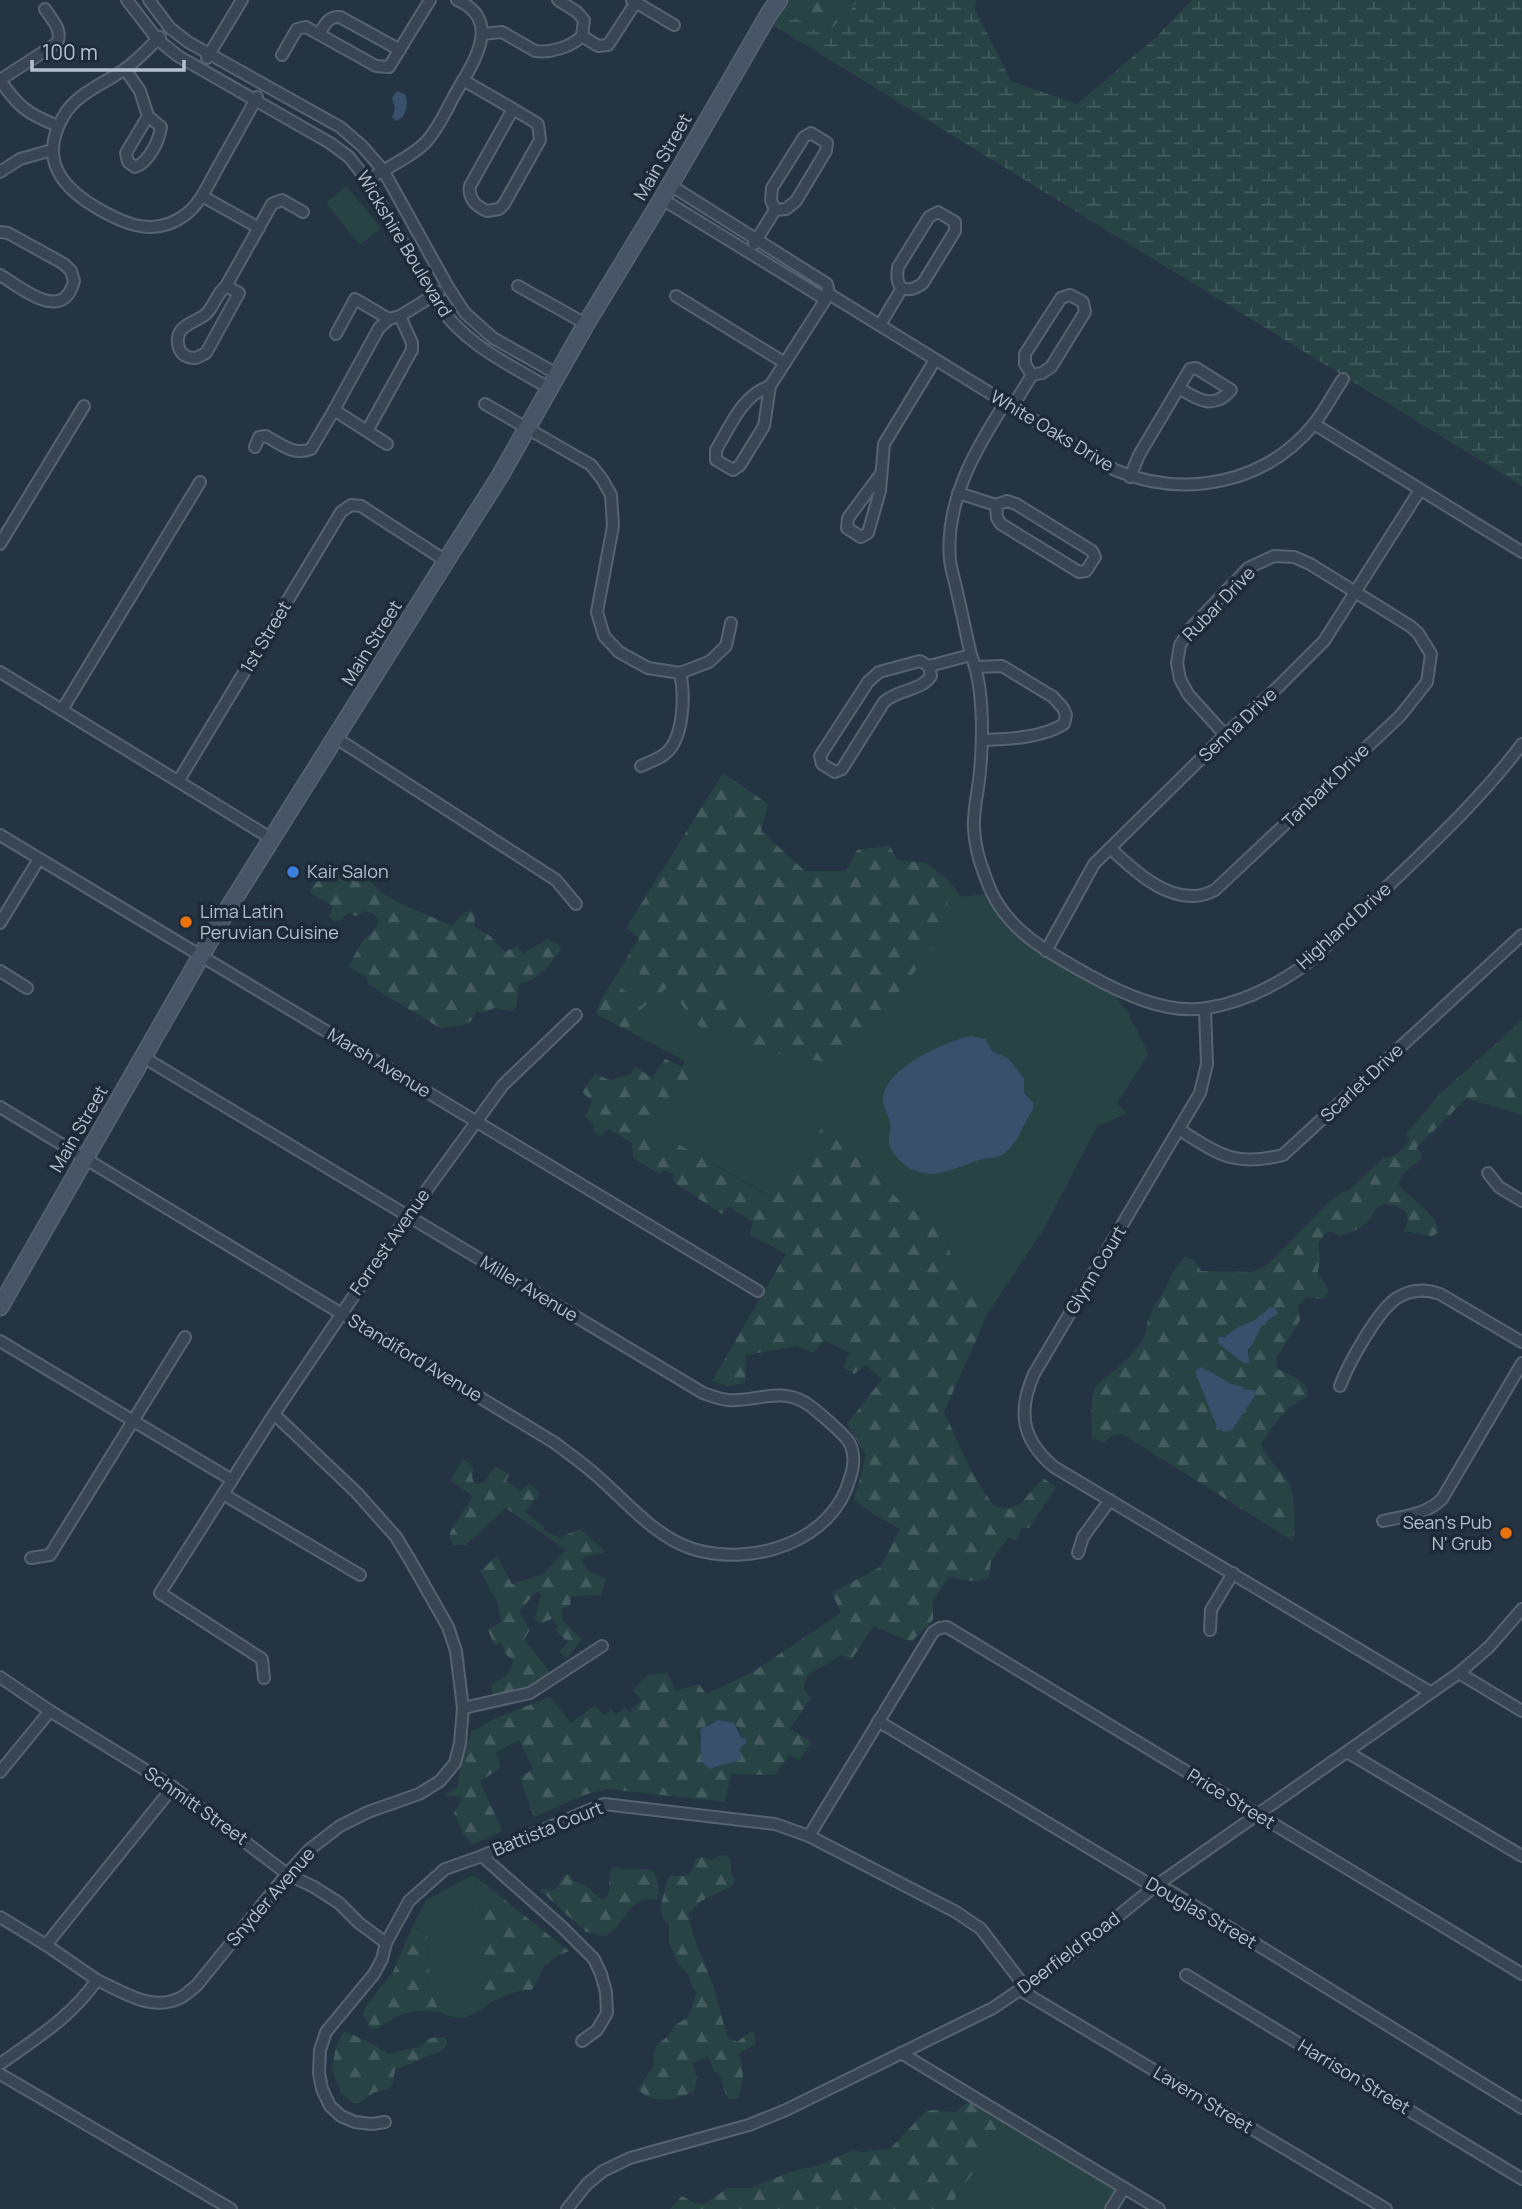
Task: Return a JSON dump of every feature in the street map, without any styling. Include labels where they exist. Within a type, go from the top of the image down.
[{"type":"main road","name":"Main Street","points":[[0,1307],[201,956],[474,519],[586,324],[779,0]]},
{"type":"street","name":"Wickshire Boulevard","points":[[127,0],[157,40],[201,69],[330,143],[349,158],[367,180],[449,319],[490,353],[553,381]]},
{"type":"street","name":"Wickshire Boulevard","points":[[149,0],[170,28],[188,42],[340,127],[362,146],[383,170],[448,288],[465,313],[553,381]]},
{"type":"street","points":[[229,0],[235,10]]},
{"type":"street","points":[[201,69],[242,0]]},
{"type":"street","points":[[282,55],[297,29],[306,27],[380,68],[389,67],[430,0]]},
{"type":"street","points":[[367,180],[425,142],[478,54],[482,34],[474,12],[457,0]]},
{"type":"street","points":[[482,34],[502,32],[541,52],[572,44],[582,36],[585,24],[582,16],[558,0]]},
{"type":"street","points":[[582,36],[598,46],[608,46],[634,1],[674,26]]},
{"type":"street","points":[[45,9],[60,35],[57,43],[0,80],[29,114],[58,126]]},
{"type":"street","points":[[319,34],[328,20],[333,16],[340,17],[400,50]]},
{"type":"street","points":[[170,28],[125,69],[80,97],[71,105],[58,126],[52,150],[59,175],[76,196],[131,226],[156,228],[168,225],[188,213],[202,196],[264,86]]},
{"type":"street","points":[[125,69],[140,91],[148,116]]},
{"type":"street","points":[[463,80],[513,109],[538,124],[540,141],[503,204],[499,209],[488,211],[475,204],[469,192],[470,186],[513,109]]},
{"type":"street","points":[[811,133],[827,143],[826,151],[796,201],[786,209],[775,210],[771,200],[772,188],[804,137],[811,133]]},
{"type":"street","points":[[0,172],[20,159],[52,150]]},
{"type":"street","name":"White Oaks Drive","points":[[666,192],[756,240],[827,284],[829,294]]},
{"type":"street","name":"White Oaks Drive","points":[[666,192],[749,252],[820,296],[829,294],[1130,477],[1175,485],[1217,483],[1262,466],[1294,445],[1314,424],[1343,379]]},
{"type":"street","points":[[202,196],[259,228]]},
{"type":"street","points":[[226,286],[239,293],[206,353],[196,358],[185,356],[180,349],[178,338],[186,324],[207,313],[226,286],[272,204],[282,200],[303,212]]},
{"type":"street","points":[[749,252],[775,210]]},
{"type":"street","points":[[938,212],[955,222],[955,231],[922,283],[916,288],[902,288],[897,276],[898,267],[929,217],[938,212]]},
{"type":"street","points":[[0,232],[8,233],[64,264],[71,271],[74,281],[67,295],[59,302],[49,303],[0,275]]},
{"type":"street","points":[[518,286],[586,324]]},
{"type":"street","points":[[255,447],[260,437],[266,436],[291,450],[306,451],[315,444],[375,334],[394,318],[448,288]]},
{"type":"street","points":[[880,325],[902,288]]},
{"type":"street","points":[[770,386],[757,390],[747,400],[716,450],[716,460],[733,470],[740,465],[764,426],[770,386],[829,294]]},
{"type":"street","points":[[1070,295],[1083,302],[1085,312],[1051,367],[1032,375],[1025,364],[1025,354],[1061,298],[1070,295]]},
{"type":"street","points":[[676,296],[785,363]]},
{"type":"street","points":[[336,334],[355,299],[394,318],[412,343],[412,350],[367,431]]},
{"type":"street","points":[[880,475],[848,518],[847,528],[861,537],[868,533],[880,491],[884,444],[936,360]]},
{"type":"street","name":"Highland Drive","points":[[1032,375],[983,437],[967,469],[952,521],[950,559],[971,656],[976,667],[984,740],[974,826],[978,858],[992,892],[1008,919],[1025,936],[1046,951],[1120,992],[1178,1009],[1205,1009],[1265,990],[1301,967],[1406,868],[1502,771],[1522,744]]},
{"type":"street","points":[[1130,477],[1139,455],[1179,388]]},
{"type":"street","points":[[485,404],[591,465],[611,495],[613,526],[597,612],[604,636],[619,652],[648,668],[680,673],[709,662],[726,646],[731,623]]},
{"type":"street","points":[[0,544],[84,407]]},
{"type":"street","points":[[334,410],[387,444]]},
{"type":"street","points":[[1314,424],[1522,552]]},
{"type":"street","points":[[62,710],[200,482]]},
{"type":"street","name":"Senna Drive","points":[[1046,951],[1094,864],[1324,642],[1420,490]]},
{"type":"street","points":[[958,493],[996,505],[1007,501],[1016,504],[1092,551],[1094,558],[1086,571],[1079,572],[1001,524],[996,505]]},
{"type":"street","name":"1st Street","points":[[178,780],[341,512],[351,505],[361,506],[446,561]]},
{"type":"street","name":"Rubar Drive","points":[[1225,735],[1188,694],[1180,679],[1177,663],[1180,645],[1191,628],[1248,568],[1274,556],[1294,557],[1311,564],[1356,591]]},
{"type":"street","name":"Tanbark Drive","points":[[1111,848],[1133,869],[1157,885],[1181,895],[1198,896],[1215,890],[1400,716],[1427,682],[1431,654],[1418,633],[1410,626],[1356,591]]},
{"type":"street","points":[[929,666],[931,676],[926,684],[891,695],[884,702],[842,769],[835,772],[822,764],[820,756],[868,682],[879,672],[920,661],[929,666],[971,656]]},
{"type":"street","points":[[976,667],[1002,666],[1014,672],[1059,702],[1066,715],[1064,724],[1055,729],[1013,739],[984,740]]},
{"type":"street","points":[[0,672],[272,839]]},
{"type":"street","points":[[641,766],[667,753],[678,737],[684,691],[680,673]]},
{"type":"street","points":[[336,738],[556,880],[576,904]]},
{"type":"street","name":"Marsh Avenue","points":[[0,835],[758,1291]]},
{"type":"street","points":[[0,923],[39,859]]},
{"type":"street","name":"Scarlet Drive","points":[[1180,1130],[1222,1156],[1245,1161],[1283,1155],[1522,935]]},
{"type":"street","points":[[0,971],[27,988]]},
{"type":"street","name":"Glynn Court","points":[[1205,1009],[1207,1064],[1200,1093],[1028,1387],[1023,1414],[1029,1437],[1054,1467],[1430,1692]]},
{"type":"street","name":"Forrest Avenue","points":[[264,1678],[262,1659],[160,1593],[340,1313],[407,1217],[503,1085],[576,1015]]},
{"type":"street","name":"Miller Avenue","points":[[143,1057],[703,1393],[730,1400],[784,1394],[805,1402],[849,1442],[852,1454],[854,1465],[848,1487],[828,1518]]},
{"type":"street","name":"Standiford Avenue","points":[[0,1107],[555,1443],[595,1474],[660,1533],[676,1542],[693,1549],[731,1556],[762,1553],[800,1539],[828,1518]]},
{"type":"street","points":[[1488,1173],[1499,1187],[1522,1201]]},
{"type":"street","points":[[1340,1386],[1346,1367],[1386,1308],[1397,1298],[1412,1291],[1425,1290],[1440,1294],[1522,1342]]},
{"type":"street","points":[[31,1558],[50,1555],[185,1337]]},
{"type":"street","points":[[0,1341],[232,1480]]},
{"type":"street","points":[[1383,1521],[1424,1512],[1442,1499],[1522,1363]]},
{"type":"street","name":"Snyder Avenue","points":[[0,1917],[97,1980],[145,2003],[167,2003],[181,1998],[197,1985],[310,1849],[340,1826],[368,1812],[419,1794],[440,1781],[455,1763],[460,1743],[463,1707],[458,1662],[448,1628],[396,1538],[357,1493],[274,1414]]},
{"type":"street","points":[[223,1494],[360,1575]]},
{"type":"street","points":[[1078,1553],[1083,1537],[1110,1500]]},
{"type":"street","points":[[1210,1630],[1211,1610],[1233,1573]]},
{"type":"street","name":"Deerfield Road","points":[[568,2209],[587,2184],[603,2171],[621,2162],[774,2115],[993,2008],[1068,1957],[1154,1887],[1459,1673],[1489,1647],[1522,1609]]},
{"type":"street","name":"Price Street","points":[[878,1721],[933,1632],[947,1627],[1522,1974]]},
{"type":"street","points":[[463,1707],[530,1693],[602,1646]]},
{"type":"street","points":[[1459,1673],[1522,1712]]},
{"type":"street","name":"Schmitt Street","points":[[0,1676],[50,1711],[173,1787],[287,1874],[339,1903],[359,1923],[386,1943]]},
{"type":"street","points":[[0,1772],[50,1711]]},
{"type":"street","points":[[809,1836],[878,1721]]},
{"type":"street","name":"Douglas Street","points":[[878,1721],[1154,1887],[1170,1891],[1522,2108]]},
{"type":"street","points":[[1347,1752],[1522,1856]]},
{"type":"street","points":[[46,1945],[173,1787]]},
{"type":"street","name":"Battista Court","points":[[385,2122],[355,2122],[341,2116],[330,2106],[322,2090],[319,2073],[320,2050],[326,2032],[374,1974],[386,1943],[409,1901],[445,1870],[604,1804],[775,1824],[809,1836],[964,1918],[981,1930],[1022,1988]]},
{"type":"street","points":[[481,1856],[561,1926],[594,1959],[607,1992],[607,2013],[597,2030],[582,2041]]},
{"type":"street","name":"Harrison Street","points":[[1186,1975],[1522,2179]]},
{"type":"street","points":[[0,2064],[63,2019],[82,2001],[97,1980]]},
{"type":"street","name":"Lavern Street","points":[[1022,1988],[1386,2209]]},
{"type":"street","points":[[901,2053],[1159,2209]]},
{"type":"street","points":[[0,2074],[231,2209]]},
{"type":"street","points":[[1111,2209],[1124,2188]]},
{"type":"green space","points":[[779,0],[860,0],[824,36],[775,5]]},
{"type":"green space","points":[[860,0],[976,0],[975,9],[1011,81],[1077,104],[1154,39],[1192,0],[1522,0],[1522,486],[765,20],[775,5],[824,36]]},
{"type":"green space","points":[[346,186],[381,228],[360,245],[326,203]]},
{"type":"green space","points":[[723,773],[768,804],[761,831],[805,871],[846,871],[857,850],[890,846],[897,860],[926,863],[949,881],[943,893],[948,904],[945,932],[840,1065],[744,1049],[728,1034],[709,1035],[695,1022],[668,987],[641,1009],[627,1030],[596,1014],[601,1000],[639,938],[626,928]],"holes":[[[739,966],[773,1010],[750,1027],[717,983]],[[635,969],[657,991],[640,1007],[619,985]]]},
{"type":"green space","points":[[761,831],[805,871],[846,871],[852,861],[926,863],[949,881],[961,897],[992,893],[1008,919],[1106,984],[1127,1011],[1149,1054],[1117,1103],[1127,1114],[1097,1126],[1045,1227],[988,1313],[953,1263],[944,1230],[888,1190],[841,1125],[821,1129],[773,1198],[649,1127],[699,1075],[682,1067],[685,1061],[596,1014],[601,1000]]},
{"type":"green space","points":[[335,865],[345,870],[353,879],[363,875],[389,897],[452,926],[464,912],[472,911],[475,916],[474,926],[490,936],[505,952],[517,946],[523,954],[547,939],[558,944],[561,949],[538,976],[518,986],[517,1006],[511,1011],[494,1008],[484,1013],[477,1011],[471,1021],[464,1025],[440,1028],[369,985],[366,976],[348,967],[363,940],[373,932],[379,921],[373,913],[364,911],[356,916],[348,913],[341,920],[335,921],[329,917],[332,906],[309,892],[318,880],[316,875],[319,869],[332,868]]},
{"type":"green space","points":[[1522,1020],[1522,1115],[1467,1098],[1416,1148],[1422,1158],[1400,1180],[1399,1185],[1434,1220],[1438,1233],[1432,1236],[1404,1231],[1408,1220],[1405,1211],[1386,1204],[1378,1207],[1360,1228],[1340,1236],[1332,1232],[1326,1233],[1319,1243],[1318,1276],[1328,1291],[1324,1298],[1307,1297],[1298,1306],[1300,1320],[1276,1359],[1277,1369],[1298,1379],[1307,1387],[1308,1395],[1286,1411],[1261,1444],[1266,1455],[1290,1486],[1295,1527],[1293,1541],[1122,1434],[1112,1436],[1104,1442],[1091,1438],[1095,1389],[1125,1362],[1141,1343],[1153,1308],[1185,1257],[1194,1260],[1201,1271],[1251,1272],[1267,1265],[1329,1202],[1349,1190],[1383,1158],[1398,1153],[1410,1140],[1406,1134],[1440,1094]],"holes":[[[1270,1307],[1272,1317],[1261,1324],[1248,1359],[1243,1363],[1218,1343],[1222,1337],[1255,1320]],[[1203,1368],[1234,1386],[1254,1390],[1255,1396],[1232,1430],[1221,1431]]]},
{"type":"green space","points":[[665,1059],[699,1075],[649,1127],[772,1198],[821,1129],[841,1125],[888,1190],[944,1230],[953,1263],[988,1313],[944,1412],[979,1484],[994,1506],[1010,1509],[1022,1502],[1043,1478],[1056,1487],[1029,1528],[1022,1528],[1016,1540],[1008,1538],[991,1561],[989,1577],[975,1581],[949,1577],[933,1600],[933,1620],[911,1642],[874,1626],[851,1660],[841,1655],[807,1676],[803,1689],[811,1698],[790,1729],[812,1742],[799,1760],[789,1755],[775,1775],[731,1774],[725,1802],[608,1789],[584,1795],[534,1817],[520,1778],[533,1769],[519,1740],[496,1752],[501,1768],[480,1781],[502,1831],[472,1845],[454,1813],[463,1797],[444,1796],[458,1787],[471,1732],[494,1719],[550,1697],[571,1723],[595,1705],[604,1715],[611,1710],[616,1715],[625,1707],[630,1712],[642,1700],[633,1690],[648,1675],[668,1673],[675,1691],[699,1684],[706,1694],[751,1673],[841,1613],[832,1593],[880,1567],[900,1529],[854,1500],[866,1455],[847,1424],[882,1379],[866,1365],[854,1374],[843,1367],[850,1353],[824,1340],[813,1353],[797,1346],[746,1355],[745,1383],[727,1386],[712,1381],[786,1254],[750,1235],[753,1222],[728,1206],[722,1214],[675,1183],[672,1177],[674,1174],[663,1170],[660,1174],[633,1158],[632,1143],[608,1129],[601,1136],[593,1131],[594,1123],[585,1117],[592,1101],[582,1092],[595,1074],[610,1080],[631,1074],[635,1067],[652,1078]],"holes":[[[718,1720],[738,1727],[742,1737],[738,1761],[714,1767],[701,1758],[699,1736],[707,1724]]]},
{"type":"green space","points":[[463,1459],[474,1467],[474,1483],[485,1481],[495,1466],[509,1474],[506,1481],[521,1491],[529,1484],[540,1493],[525,1512],[544,1527],[544,1530],[559,1538],[580,1529],[606,1552],[585,1556],[582,1562],[592,1573],[607,1578],[601,1595],[571,1596],[570,1606],[561,1609],[563,1621],[582,1639],[567,1658],[559,1652],[568,1642],[555,1630],[558,1626],[552,1619],[539,1624],[535,1618],[541,1595],[536,1592],[519,1611],[530,1630],[524,1639],[550,1672],[528,1687],[494,1698],[491,1684],[506,1676],[513,1661],[505,1653],[501,1642],[494,1645],[488,1630],[502,1621],[497,1602],[480,1571],[497,1556],[512,1584],[543,1574],[566,1550],[506,1508],[466,1545],[454,1545],[450,1532],[473,1496],[450,1480]]},
{"type":"green space","points":[[727,1855],[731,1860],[731,1874],[735,1879],[733,1885],[701,1901],[688,1914],[714,1988],[727,2036],[737,2042],[754,2032],[756,2044],[739,2053],[743,2075],[737,2099],[729,2099],[719,2073],[714,2071],[708,2056],[692,2063],[697,2078],[694,2092],[665,2100],[651,2098],[638,2089],[654,2065],[654,2051],[675,2025],[687,2018],[697,1993],[691,1985],[689,1975],[678,1964],[669,1942],[669,1924],[661,1914],[667,1880],[670,1876],[686,1876],[696,1859],[701,1857],[712,1860]]},
{"type":"green space","points":[[616,1867],[653,1871],[659,1892],[657,1899],[645,1899],[634,1906],[606,1936],[586,1932],[539,1889],[555,1890],[563,1877],[569,1874],[601,1899],[606,1898],[609,1892],[610,1870]]},
{"type":"green space","points":[[473,1875],[476,1877],[475,1885],[480,1904],[480,1978],[488,2004],[476,2013],[459,2018],[439,2012],[428,1984],[428,1937],[417,1928],[412,1928],[426,1900]]},
{"type":"green space","points":[[476,1877],[569,1951],[544,1966],[532,1990],[509,1994],[488,2004],[480,1979],[480,1904],[475,1885]]},
{"type":"green space","points":[[412,1928],[421,1930],[428,1937],[428,1984],[439,2012],[412,2011],[376,2029],[369,2027],[363,2014],[366,2006],[393,1972]]},
{"type":"green space","points":[[344,2031],[388,2054],[418,2047],[431,2038],[443,2037],[447,2044],[443,2050],[395,2070],[392,2086],[388,2089],[375,2092],[359,2103],[353,2103],[341,2093],[332,2070],[336,2046]]},
{"type":"green space","points":[[974,2097],[1011,2120],[955,2198],[959,2209],[670,2209],[682,2196],[695,2203],[704,2204],[728,2188],[751,2188],[790,2172],[820,2165],[853,2150],[863,2152],[890,2149],[924,2113],[931,2110],[956,2112]]},
{"type":"green space","points":[[1011,2120],[1124,2188],[1111,2209],[959,2209],[955,2198]]},
{"type":"water","points":[[397,91],[405,94],[407,106],[403,116],[396,121],[392,117],[395,108],[392,98]]},
{"type":"water","points":[[971,1036],[985,1039],[993,1052],[1008,1058],[1024,1078],[1024,1093],[1033,1103],[1033,1109],[1013,1144],[1001,1156],[982,1159],[944,1172],[917,1171],[900,1161],[890,1147],[891,1126],[883,1101],[887,1086],[906,1066],[919,1058]]},
{"type":"water","points":[[1270,1307],[1275,1308],[1278,1314],[1266,1322],[1248,1350],[1249,1364],[1243,1363],[1218,1343],[1218,1337],[1224,1337],[1255,1320]]},
{"type":"water","points":[[1199,1368],[1244,1389],[1254,1390],[1255,1396],[1232,1430],[1224,1432],[1217,1427],[1195,1371]]},
{"type":"water","points":[[718,1720],[734,1723],[746,1743],[740,1750],[741,1759],[710,1769],[702,1762],[701,1729]]},
{"type":"place","name":"Kair Salon","points":[[293,872]]},
{"type":"place","name":"Lima Latin Peruvian Cuisine","points":[[186,922]]},
{"type":"place","name":"Sean's Pub N' Grub","points":[[1506,1533]]}]
